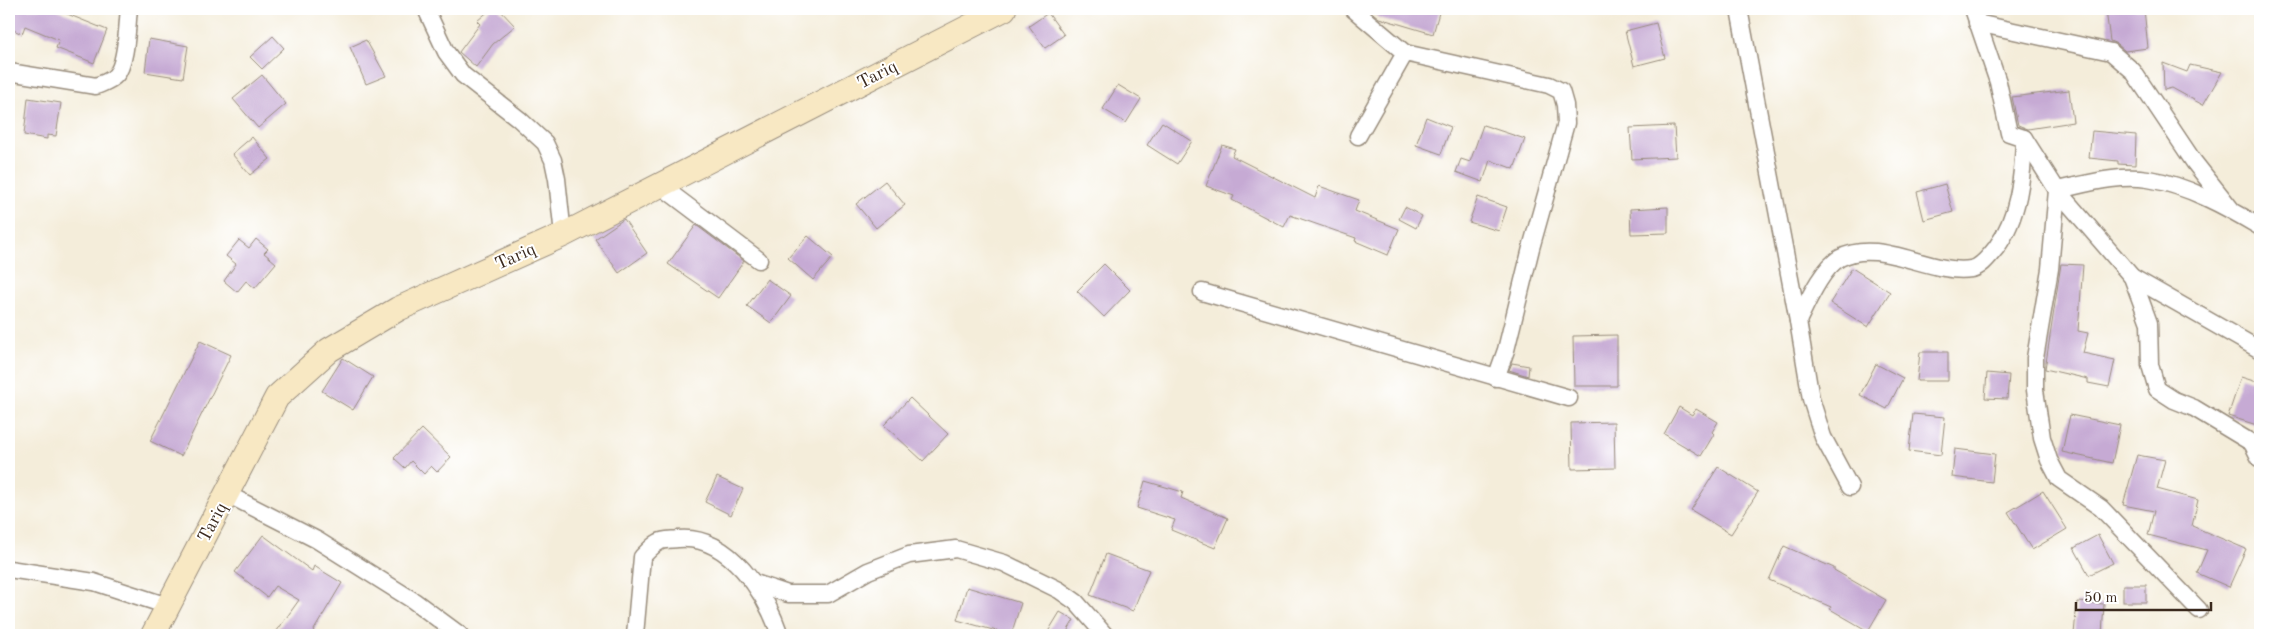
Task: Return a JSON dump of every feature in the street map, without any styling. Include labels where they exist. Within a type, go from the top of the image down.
[{"type":"main road","name":"Tariq","points":[[152,635],[277,397],[329,350],[398,309],[563,235],[1004,9]]},
{"type":"street","points":[[9,72],[96,86],[109,81],[118,73],[123,57],[129,9]]},
{"type":"street","points":[[426,9],[446,52],[463,75],[519,118],[545,143],[553,160],[557,179],[563,235]]},
{"type":"street","points":[[1352,9],[1405,53],[1549,85],[1561,91],[1566,104],[1566,123],[1506,350],[1496,378]]},
{"type":"street","points":[[1739,9],[1811,399],[1824,437],[1850,487]]},
{"type":"street","points":[[1975,16],[1998,82],[2009,133],[2024,138],[2057,190],[2132,277],[2260,350]]},
{"type":"street","points":[[1975,16],[2111,52],[2132,71],[2194,162],[2231,210]]},
{"type":"street","points":[[1358,136],[1405,53]]},
{"type":"street","points":[[1798,322],[1815,288],[1839,258],[1856,253],[1885,252],[1948,268],[1972,269],[1988,258],[2001,241],[2012,218],[2023,169],[2024,138]]},
{"type":"street","points":[[2057,190],[2112,179],[2147,179],[2180,188],[2231,210],[2260,227]]},
{"type":"street","points":[[661,186],[759,260]]},
{"type":"street","points":[[2057,190],[2050,269],[2035,358],[2035,390],[2042,438],[2060,479],[2101,508],[2199,610]]},
{"type":"street","points":[[2132,277],[2149,323],[2150,365],[2157,389],[2174,400],[2194,408],[2252,444],[2260,458]]},
{"type":"street","points":[[1202,292],[1568,398]]},
{"type":"street","points":[[227,494],[317,540],[414,601],[460,635]]},
{"type":"street","points":[[634,635],[642,557],[660,541],[683,539],[706,542],[736,562],[755,583],[773,615],[780,635]]},
{"type":"street","points":[[755,583],[788,594],[828,594],[868,571],[909,555],[956,549],[1004,562],[1059,590],[1076,602],[1105,635]]},
{"type":"street","points":[[9,569],[94,582],[168,606]]},
{"type":"building","points":[[9,9],[55,9],[107,30],[94,63],[56,48],[59,40],[25,26],[22,34],[9,28]]},
{"type":"building","points":[[491,9],[499,9],[515,26],[493,44],[476,67],[459,52],[480,24],[477,21]]},
{"type":"building","points":[[1368,9],[1440,9],[1433,34],[1379,18]]},
{"type":"building","points":[[2144,9],[2148,48],[2125,51],[2110,41],[2106,10]]},
{"type":"building","points":[[1048,13],[1064,35],[1045,48],[1029,26]]},
{"type":"building","points":[[1656,23],[1665,58],[1634,66],[1625,31]]},
{"type":"building","points":[[273,36],[284,48],[262,69],[250,57]]},
{"type":"building","points":[[149,39],[188,46],[183,78],[145,72]]},
{"type":"building","points":[[366,40],[386,76],[366,84],[350,47]]},
{"type":"building","points":[[2163,63],[2187,72],[2190,65],[2222,72],[2203,105],[2172,88],[2164,90]]},
{"type":"building","points":[[262,75],[286,104],[258,128],[233,99]]},
{"type":"building","points":[[1118,85],[1141,99],[1126,123],[1103,109]]},
{"type":"building","points":[[2069,90],[2073,122],[2028,129],[2018,125],[2012,97]]},
{"type":"building","points":[[28,98],[61,103],[56,136],[47,135],[47,139],[24,135]]},
{"type":"building","points":[[1426,117],[1451,127],[1441,154],[1416,145]]},
{"type":"building","points":[[1162,122],[1192,141],[1177,164],[1147,145]]},
{"type":"building","points":[[1483,125],[1525,139],[1514,169],[1490,160],[1483,182],[1456,172],[1461,159],[1470,162]]},
{"type":"building","points":[[1674,126],[1676,157],[1632,159],[1630,128]]},
{"type":"building","points":[[2092,131],[2136,135],[2135,165],[2118,164],[2118,161],[2089,158]]},
{"type":"building","points":[[252,137],[270,159],[250,175],[232,154]]},
{"type":"building","points":[[1222,145],[1235,149],[1232,156],[1315,198],[1319,186],[1359,200],[1355,211],[1399,229],[1388,255],[1355,241],[1356,238],[1290,215],[1284,227],[1232,200],[1234,196],[1206,186]]},
{"type":"building","points":[[885,181],[905,205],[876,228],[856,204]]},
{"type":"building","points":[[1945,184],[1953,212],[1924,220],[1917,192]]},
{"type":"building","points":[[1478,197],[1507,207],[1499,231],[1469,222]]},
{"type":"building","points":[[1405,207],[1422,216],[1416,228],[1399,219]]},
{"type":"building","points":[[1668,207],[1668,233],[1631,234],[1630,209]]},
{"type":"building","points":[[624,219],[647,253],[619,273],[595,239]]},
{"type":"building","points":[[696,225],[744,261],[718,298],[668,264]]},
{"type":"building","points":[[808,236],[833,257],[813,280],[788,258]]},
{"type":"building","points":[[256,239],[268,249],[264,253],[276,263],[255,288],[246,281],[237,292],[224,281],[236,264],[226,256],[239,240],[249,248]]},
{"type":"building","points":[[1104,264],[1130,290],[1104,317],[1077,291]]},
{"type":"building","points":[[2061,264],[2083,265],[2078,331],[2088,333],[2083,353],[2115,360],[2109,387],[2088,383],[2088,379],[2045,369]]},
{"type":"building","points":[[1852,268],[1890,292],[1868,327],[1830,303]]},
{"type":"building","points":[[767,279],[791,296],[771,323],[747,306]]},
{"type":"building","points":[[1617,335],[1617,386],[1574,386],[1573,336]]},
{"type":"building","points":[[200,341],[231,355],[181,456],[150,441]]},
{"type":"building","points":[[1920,352],[1948,352],[1948,381],[1917,381]]},
{"type":"building","points":[[343,358],[373,377],[353,410],[322,391]]},
{"type":"building","points":[[1512,363],[1529,366],[1528,376],[1509,370]]},
{"type":"building","points":[[1876,364],[1903,378],[1887,409],[1860,395]]},
{"type":"building","points":[[1987,373],[2009,375],[2007,399],[1985,398]]},
{"type":"building","points":[[2241,377],[2260,383],[2260,426],[2228,416]]},
{"type":"building","points":[[910,398],[948,434],[923,461],[884,425]]},
{"type":"building","points":[[1679,407],[1692,415],[1696,409],[1718,422],[1712,432],[1714,434],[1701,456],[1664,434]]},
{"type":"building","points":[[1913,414],[1945,417],[1941,455],[1909,451]]},
{"type":"building","points":[[2070,415],[2120,425],[2112,463],[2062,452]]},
{"type":"building","points":[[1614,422],[1615,468],[1572,469],[1571,423]]},
{"type":"building","points":[[422,429],[451,457],[437,472],[431,466],[424,474],[411,461],[405,468],[394,458]]},
{"type":"building","points":[[1955,449],[1995,454],[1992,482],[1952,477]]},
{"type":"building","points":[[2137,455],[2165,460],[2157,489],[2198,500],[2192,526],[2246,549],[2229,587],[2197,573],[2207,550],[2148,535],[2154,511],[2123,505]]},
{"type":"building","points":[[1718,467],[1758,492],[1731,534],[1691,510]]},
{"type":"building","points":[[717,477],[743,489],[731,515],[705,502]]},
{"type":"building","points":[[1145,481],[1183,492],[1181,498],[1228,518],[1215,548],[1171,530],[1175,520],[1137,508]]},
{"type":"building","points":[[2043,491],[2067,529],[2032,550],[2008,512]]},
{"type":"building","points":[[263,535],[312,571],[314,566],[342,583],[311,635],[274,635],[299,600],[275,586],[267,597],[235,572]]},
{"type":"building","points":[[2098,535],[2113,563],[2089,575],[2074,548]]},
{"type":"building","points":[[1784,546],[1834,568],[1834,570],[1886,600],[1868,631],[1830,609],[1831,607],[1769,580]]},
{"type":"building","points":[[1106,554],[1149,570],[1133,611],[1090,595]]},
{"type":"building","points":[[2123,585],[2146,585],[2146,602],[2123,602]]},
{"type":"building","points":[[967,587],[1021,603],[1011,635],[957,620]]},
{"type":"building","points":[[2077,602],[2104,604],[2102,635],[2074,634]]},
{"type":"building","points":[[1060,612],[1074,620],[1065,635],[1046,635]]}]
